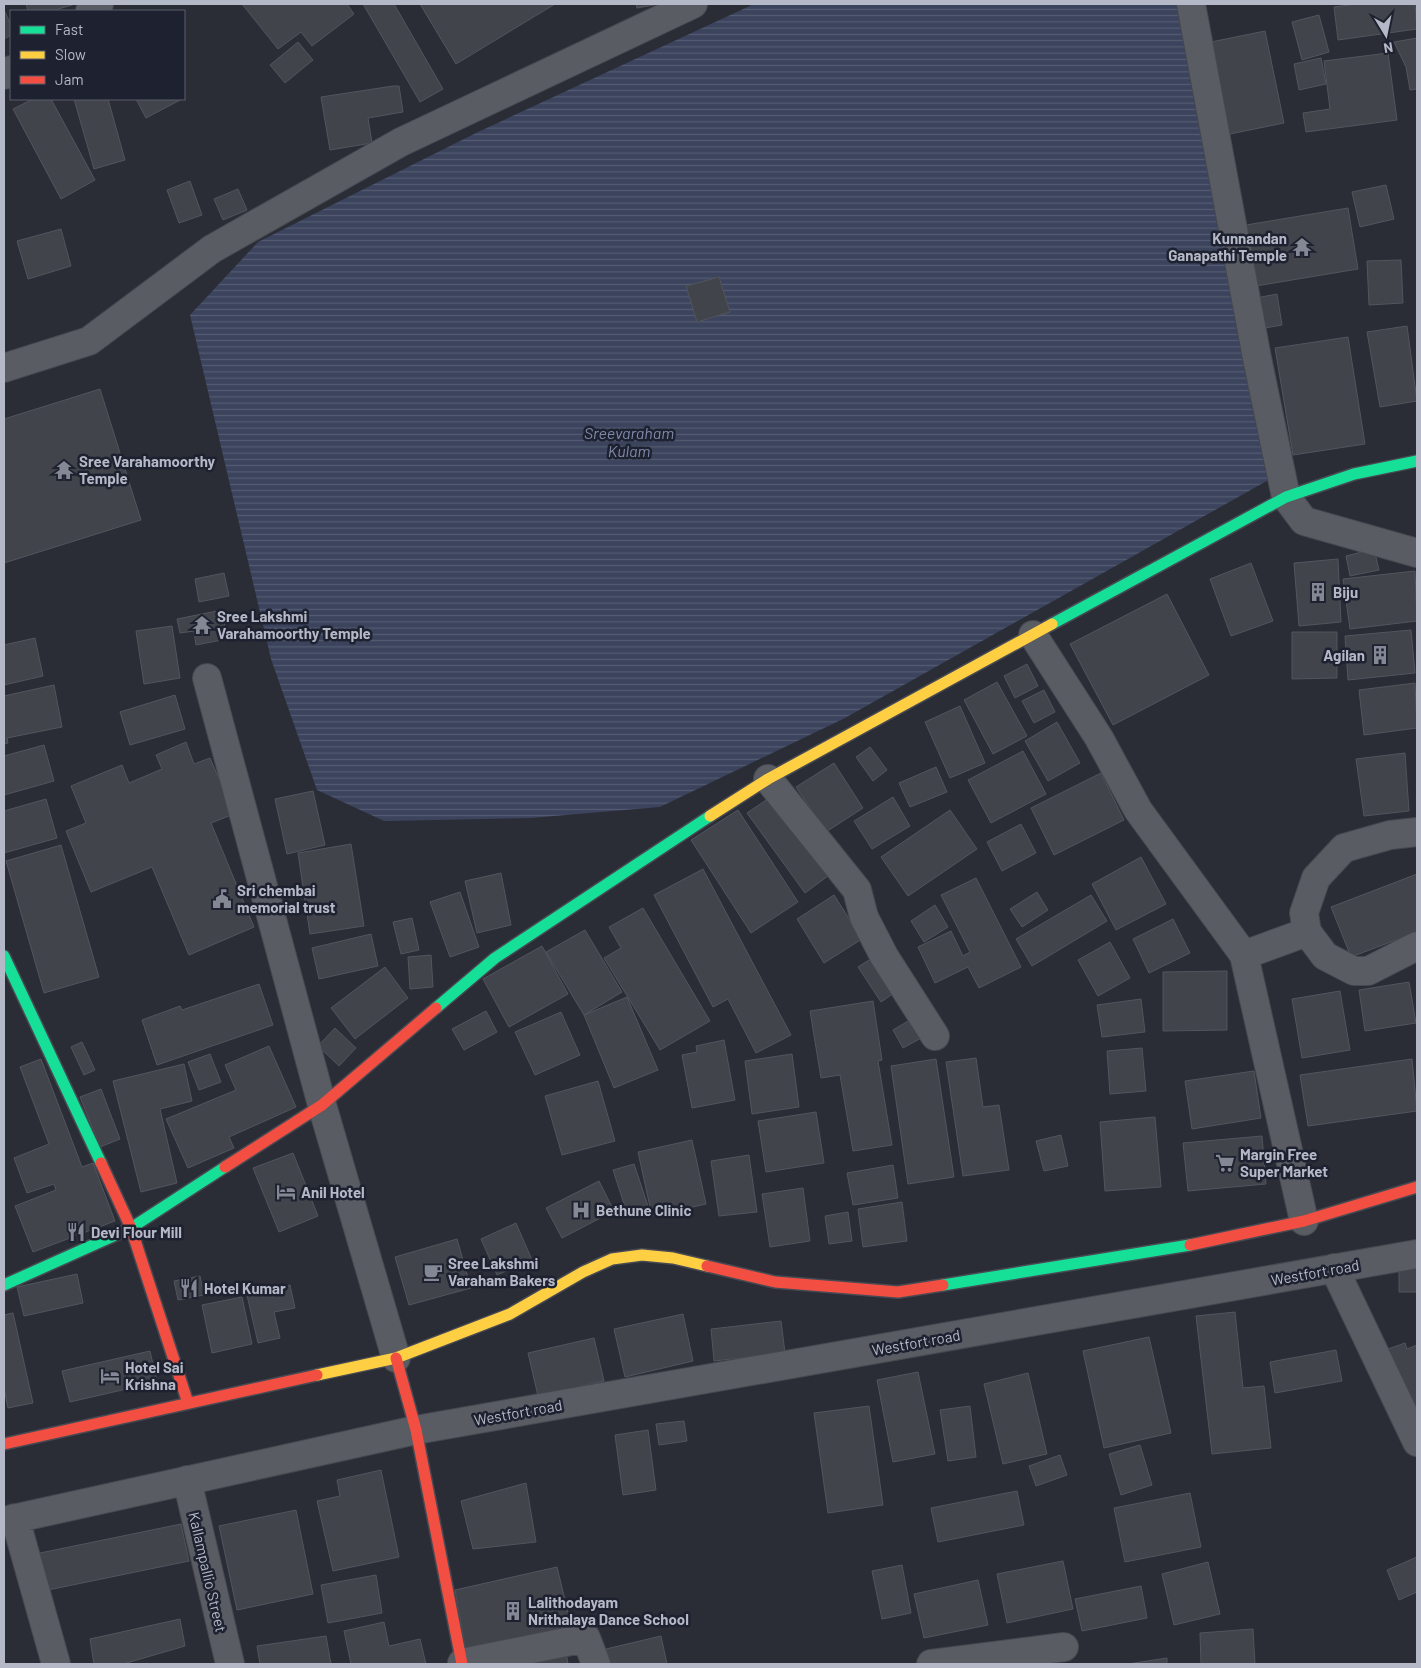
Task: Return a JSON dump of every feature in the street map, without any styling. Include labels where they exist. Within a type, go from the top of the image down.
[{"type":"street","points":[[4,368],[89,341],[212,249],[401,142],[693,4]]},
{"type":"street","points":[[1190,4],[1257,358],[1286,497],[1304,521],[1417,553]]},
{"type":"street","points":[[4,1285],[131,1228],[322,1105],[495,958],[658,848],[768,779],[1286,497],[1354,474],[1417,461]]},
{"type":"street","points":[[1033,635],[1099,738],[1138,810],[1244,955],[1304,1221]]},
{"type":"street","points":[[207,678],[322,1105],[416,1430],[462,1664],[586,1638],[596,1664]]},
{"type":"street","points":[[768,779],[857,890],[864,917],[880,948],[935,1036]]},
{"type":"street","points":[[1417,832],[1390,835],[1344,848],[1316,878],[1304,913],[1307,932],[1326,956],[1354,971],[1368,970],[1417,946]]},
{"type":"street","points":[[1244,955],[1307,932]]},
{"type":"street","points":[[4,956],[131,1228],[188,1403]]},
{"type":"street","points":[[4,1444],[396,1358],[510,1314],[583,1272],[612,1259],[642,1255],[673,1258],[775,1282],[898,1292],[1164,1251],[1304,1221],[1417,1187]]},
{"type":"street","name":"Westfort road","points":[[10,1519],[416,1430],[1417,1254]]},
{"type":"street","points":[[1334,1268],[1417,1442]]},
{"type":"street","name":"Kallampallio Street","points":[[187,1480],[230,1664]]},
{"type":"street","points":[[10,1519],[56,1664]]},
{"type":"street","points":[[931,1664],[1064,1647]]},
{"type":"water","name":"Sreevaraham Kulam","points":[[754,4],[1178,4],[1272,478],[845,718],[660,807],[531,818],[384,821],[317,790],[271,659],[190,315],[258,242],[478,132]]},
{"type":"building","points":[[26,4],[75,4],[55,10],[28,10]]},
{"type":"building","points":[[242,4],[347,4],[354,14],[312,46],[301,32],[278,49]]},
{"type":"building","points":[[363,4],[394,4],[443,89],[420,102]]},
{"type":"building","points":[[420,4],[555,4],[456,64]]},
{"type":"building","points":[[636,4],[659,4],[637,8]]},
{"type":"building","points":[[1356,4],[1415,4],[1417,29],[1338,40],[1334,7]]},
{"type":"building","points":[[4,10],[10,23],[10,36],[4,39]]},
{"type":"building","points":[[1319,15],[1329,52],[1302,60],[1292,22]]},
{"type":"building","points":[[1265,31],[1284,123],[1225,135],[1206,43]]},
{"type":"building","points":[[1417,38],[1417,89],[1410,90],[1406,67],[1394,42]]},
{"type":"building","points":[[298,42],[313,60],[285,83],[270,65]]},
{"type":"building","points":[[1388,53],[1397,120],[1306,132],[1303,113],[1330,109],[1324,61]]},
{"type":"building","points":[[1321,58],[1326,84],[1299,90],[1294,64]]},
{"type":"building","points":[[399,86],[403,112],[368,118],[372,143],[330,150],[321,97]]},
{"type":"building","points":[[31,100],[52,100],[95,180],[61,199],[13,109]]},
{"type":"building","points":[[74,100],[108,100],[125,160],[94,169]]},
{"type":"building","points":[[137,100],[180,100],[146,118]]},
{"type":"building","points":[[190,181],[202,215],[179,223],[167,190]]},
{"type":"building","points":[[1386,185],[1394,219],[1360,227],[1352,192]]},
{"type":"building","points":[[238,189],[247,210],[223,220],[214,199]]},
{"type":"building","name":"Kunnandan Ganapathi Temple","points":[[1348,208],[1358,269],[1256,286],[1246,225]]},
{"type":"building","points":[[61,229],[71,266],[28,279],[17,241]]},
{"type":"building","points":[[1401,260],[1403,303],[1369,305],[1367,261]]},
{"type":"building","points":[[719,277],[730,312],[697,322],[686,286]]},
{"type":"building","points":[[1277,294],[1282,325],[1260,329],[1256,298]]},
{"type":"building","points":[[1407,326],[1417,401],[1380,407],[1367,332]]},
{"type":"building","points":[[1348,337],[1365,444],[1293,455],[1275,348]]},
{"type":"building","name":"Sree Varahamoorthy Temple","points":[[100,389],[141,520],[4,563],[4,419]]},
{"type":"building","points":[[1374,549],[1379,570],[1350,576],[1346,556]]},
{"type":"building","name":"Biju","points":[[1338,559],[1341,622],[1299,626],[1294,563]]},
{"type":"building","points":[[1251,563],[1273,621],[1231,636],[1210,579]]},
{"type":"building","points":[[1415,571],[1417,621],[1350,629],[1343,579]]},
{"type":"building","points":[[224,573],[229,596],[199,602],[195,579]]},
{"type":"building","points":[[1167,594],[1209,675],[1113,725],[1070,644]]},
{"type":"building","name":"Sree Lakshmi Varahamoorthy Temple","points":[[222,610],[227,639],[196,645],[194,631],[180,633],[177,619]]},
{"type":"building","points":[[172,626],[180,678],[144,684],[136,631]]},
{"type":"building","name":"Agilan","points":[[1411,630],[1415,673],[1348,680],[1345,636]]},
{"type":"building","points":[[1292,632],[1337,632],[1337,678],[1292,679]]},
{"type":"building","points":[[35,638],[43,676],[4,685],[4,645]]},
{"type":"building","points":[[1027,664],[1038,686],[1015,698],[1004,676]]},
{"type":"building","points":[[997,682],[1027,736],[993,754],[964,700]]},
{"type":"building","points":[[1415,683],[1417,728],[1364,735],[1359,690]]},
{"type":"building","points":[[54,685],[62,727],[7,738],[8,743],[4,744],[4,696]]},
{"type":"building","points":[[1044,690],[1055,712],[1034,723],[1022,701]]},
{"type":"building","points":[[175,695],[185,729],[130,745],[120,712]]},
{"type":"building","points":[[960,706],[985,763],[950,778],[925,722]]},
{"type":"building","points":[[1057,722],[1080,763],[1048,781],[1025,741]]},
{"type":"building","points":[[186,742],[194,764],[210,758],[234,814],[211,823],[254,927],[189,955],[152,867],[91,892],[66,831],[86,823],[71,786],[122,765],[129,783],[162,769],[156,755]]},
{"type":"building","points":[[44,745],[54,781],[4,795],[4,756]]},
{"type":"building","points":[[870,747],[887,770],[873,781],[856,757]]},
{"type":"building","points":[[1023,751],[1046,794],[991,823],[968,780]]},
{"type":"building","points":[[1405,753],[1409,811],[1364,816],[1356,759]]},
{"type":"building","points":[[834,763],[863,808],[826,832],[796,787]]},
{"type":"building","points":[[936,767],[947,792],[910,807],[899,783]]},
{"type":"building","points":[[1101,773],[1124,820],[1054,855],[1031,808]]},
{"type":"building","points":[[313,791],[325,845],[287,854],[275,799]]},
{"type":"building","points":[[775,794],[832,873],[805,893],[747,813]]},
{"type":"building","points":[[893,797],[910,826],[872,849],[854,821]]},
{"type":"building","points":[[46,799],[57,838],[4,853],[4,811]]},
{"type":"building","points":[[738,810],[798,902],[751,933],[691,840]]},
{"type":"building","points":[[950,810],[977,849],[908,896],[881,857]]},
{"type":"building","points":[[1021,824],[1036,853],[1002,871],[987,842]]},
{"type":"building","points":[[351,844],[364,926],[310,934],[298,853]]},
{"type":"building","points":[[61,845],[99,977],[44,993],[6,861]]},
{"type":"building","points":[[1141,857],[1166,904],[1116,930],[1092,884]]},
{"type":"building","points":[[703,869],[791,1035],[756,1053],[728,999],[713,1007],[654,895]]},
{"type":"building","points":[[501,873],[511,925],[477,933],[465,881]]},
{"type":"building","points":[[1417,874],[1417,932],[1351,957],[1331,907]]},
{"type":"building","points":[[976,878],[1021,967],[979,988],[968,967],[935,983],[918,947],[951,931],[963,956],[970,952],[941,895]]},
{"type":"building","points":[[460,892],[479,947],[450,957],[430,902]]},
{"type":"building","points":[[1037,892],[1048,910],[1022,927],[1010,909]]},
{"type":"building","points":[[834,895],[862,939],[824,963],[797,919]]},
{"type":"building","points":[[1091,895],[1107,921],[1032,966],[1016,939]]},
{"type":"building","points":[[935,905],[948,927],[924,942],[911,921]]},
{"type":"building","points":[[643,908],[710,1021],[660,1050],[604,958],[621,948],[609,927]]},
{"type":"building","points":[[412,918],[419,950],[401,954],[393,922]]},
{"type":"building","points":[[1173,919],[1190,953],[1149,973],[1133,939]]},
{"type":"building","points":[[585,930],[622,992],[584,1015],[546,952]]},
{"type":"building","points":[[371,934],[378,966],[319,979],[312,948]]},
{"type":"building","points":[[1110,942],[1130,978],[1098,996],[1078,960]]},
{"type":"building","points":[[542,946],[568,994],[509,1027],[483,979]]},
{"type":"building","points":[[431,955],[433,987],[410,989],[408,957]]},
{"type":"building","points":[[877,955],[900,989],[881,1002],[858,967]]},
{"type":"building","points":[[385,967],[408,998],[355,1039],[331,1008]]},
{"type":"building","points":[[1227,971],[1227,1030],[1163,1031],[1163,972]]},
{"type":"building","points":[[1409,982],[1416,1023],[1365,1031],[1359,990]]},
{"type":"building","points":[[259,984],[273,1025],[157,1065],[142,1020],[180,1006],[182,1010]]},
{"type":"building","points":[[1340,991],[1350,1050],[1302,1058],[1292,999]]},
{"type":"building","points":[[627,997],[658,1070],[614,1088],[584,1015]]},
{"type":"building","points":[[1141,999],[1145,1032],[1102,1037],[1097,1005]]},
{"type":"building","points":[[873,1001],[882,1060],[878,1061],[892,1145],[853,1151],[840,1075],[821,1078],[810,1011]]},
{"type":"building","points":[[486,1011],[497,1032],[464,1050],[452,1029]]},
{"type":"building","points":[[561,1012],[580,1055],[535,1075],[515,1032]]},
{"type":"building","points":[[915,1017],[925,1036],[903,1048],[893,1030]]},
{"type":"building","points":[[335,1028],[356,1048],[339,1066],[318,1046]]},
{"type":"building","points":[[724,1040],[735,1100],[692,1108],[682,1055],[697,1052],[696,1046]]},
{"type":"building","points":[[82,1042],[95,1070],[84,1075],[71,1047]]},
{"type":"building","points":[[269,1046],[296,1107],[229,1137],[234,1148],[188,1168],[166,1119],[236,1090],[225,1065]]},
{"type":"building","points":[[1142,1048],[1146,1091],[1110,1094],[1107,1051]]},
{"type":"building","points":[[210,1054],[221,1082],[199,1090],[188,1062]]},
{"type":"building","points":[[792,1054],[799,1107],[752,1114],[745,1061]]},
{"type":"building","points":[[976,1058],[983,1107],[999,1105],[1009,1170],[963,1176],[946,1062]]},
{"type":"building","points":[[41,1059],[82,1167],[93,1163],[115,1221],[33,1252],[15,1206],[56,1190],[54,1184],[27,1193],[14,1158],[49,1144],[20,1067]]},
{"type":"building","points":[[936,1059],[954,1177],[908,1184],[891,1066]]},
{"type":"building","points":[[1412,1059],[1417,1111],[1308,1126],[1300,1075]]},
{"type":"building","points":[[184,1064],[192,1101],[160,1109],[177,1183],[141,1192],[113,1081]]},
{"type":"building","points":[[1254,1071],[1261,1118],[1192,1129],[1185,1081]]},
{"type":"building","points":[[598,1081],[615,1141],[562,1155],[545,1096]]},
{"type":"building","points":[[101,1089],[120,1139],[100,1147],[80,1097]]},
{"type":"building","points":[[816,1112],[824,1163],[766,1172],[758,1121]]},
{"type":"building","points":[[1155,1117],[1161,1187],[1105,1191],[1100,1122]]},
{"type":"building","points":[[1061,1135],[1068,1166],[1044,1171],[1036,1141]]},
{"type":"building","name":"Margin Free Super Market","points":[[1262,1136],[1266,1184],[1188,1191],[1183,1143]]},
{"type":"building","points":[[692,1140],[706,1204],[652,1216],[638,1152]]},
{"type":"building","name":"Anil Hotel","points":[[293,1153],[318,1216],[279,1232],[253,1168]]},
{"type":"building","points":[[749,1155],[757,1212],[719,1216],[711,1161]]},
{"type":"building","points":[[634,1164],[648,1206],[627,1213],[613,1170]]},
{"type":"building","points":[[893,1165],[898,1198],[853,1205],[847,1173]]},
{"type":"building","name":"Bethune Clinic","points":[[599,1181],[614,1211],[562,1238],[546,1208]]},
{"type":"building","points":[[803,1188],[810,1241],[770,1247],[762,1194]]},
{"type":"building","points":[[902,1202],[907,1241],[863,1247],[858,1209]]},
{"type":"building","points":[[848,1212],[852,1241],[829,1244],[825,1216]]},
{"type":"building","points":[[516,1223],[532,1260],[497,1275],[481,1239]]},
{"type":"building","name":"Sree Lakshmi Varaham Bakers","points":[[457,1239],[471,1288],[409,1305],[395,1257]]},
{"type":"building","points":[[1417,1268],[1417,1292],[1399,1292],[1399,1269]]},
{"type":"building","points":[[77,1274],[83,1303],[24,1316],[17,1287]]},
{"type":"building","name":"Hotel Kumar","points":[[200,1276],[204,1295],[178,1300],[174,1281]]},
{"type":"building","points":[[290,1285],[295,1308],[274,1312],[280,1338],[258,1343],[247,1295]]},
{"type":"building","points":[[242,1297],[252,1344],[212,1353],[202,1305]]},
{"type":"building","points":[[1235,1312],[1243,1388],[1264,1386],[1271,1448],[1212,1454],[1196,1316]]},
{"type":"building","points":[[13,1313],[33,1403],[8,1408],[4,1388],[4,1315]]},
{"type":"building","points":[[683,1314],[693,1361],[625,1377],[614,1329]]},
{"type":"building","points":[[781,1321],[785,1353],[714,1361],[711,1329]]},
{"type":"building","points":[[1149,1337],[1171,1433],[1104,1448],[1083,1351]]},
{"type":"building","points":[[594,1338],[604,1381],[538,1396],[528,1353]]},
{"type":"building","points":[[1405,1343],[1407,1349],[1417,1345],[1417,1426],[1388,1349]]},
{"type":"building","points":[[1336,1350],[1342,1381],[1275,1393],[1270,1362]]},
{"type":"building","name":"Hotel Sai Krishna","points":[[150,1351],[157,1382],[70,1402],[62,1371]]},
{"type":"building","points":[[918,1372],[935,1454],[893,1462],[877,1380]]},
{"type":"building","points":[[1028,1373],[1047,1454],[1003,1464],[984,1384]]},
{"type":"building","points":[[869,1406],[883,1505],[828,1513],[814,1413]]},
{"type":"building","points":[[970,1406],[976,1457],[948,1461],[940,1410]]},
{"type":"building","points":[[684,1421],[687,1441],[659,1445],[656,1424]]},
{"type":"building","points":[[648,1430],[656,1490],[623,1495],[615,1435]]},
{"type":"building","points":[[1140,1445],[1152,1485],[1121,1495],[1109,1454]]},
{"type":"building","points":[[1060,1455],[1067,1475],[1036,1486],[1029,1466]]},
{"type":"building","points":[[381,1470],[399,1557],[333,1571],[317,1501],[340,1496],[337,1480]]},
{"type":"building","points":[[526,1483],[536,1542],[473,1549],[461,1501]]},
{"type":"building","points":[[1017,1491],[1024,1525],[938,1542],[931,1508]]},
{"type":"building","points":[[1190,1493],[1201,1547],[1125,1562],[1114,1508]]},
{"type":"building","points":[[296,1510],[313,1594],[237,1610],[219,1526]]},
{"type":"building","points":[[181,1524],[189,1561],[48,1590],[40,1553]]},
{"type":"building","points":[[1417,1557],[1417,1592],[1399,1600],[1387,1570]]},
{"type":"building","points":[[1063,1561],[1073,1609],[1007,1623],[997,1574]]},
{"type":"building","points":[[1208,1562],[1220,1614],[1174,1625],[1162,1574]]},
{"type":"building","points":[[902,1565],[911,1613],[882,1619],[872,1571]]},
{"type":"building","name":"Lalithodayam Nrithalaya Dance School","points":[[557,1567],[573,1633],[467,1658],[455,1590]]},
{"type":"building","points":[[376,1575],[382,1613],[328,1623],[321,1585]]},
{"type":"building","points":[[978,1580],[988,1625],[924,1638],[914,1594]]},
{"type":"building","points":[[1141,1586],[1147,1618],[1082,1631],[1075,1599]]},
{"type":"building","points":[[180,1619],[185,1646],[123,1664],[94,1664],[90,1639]]},
{"type":"building","points":[[384,1622],[389,1646],[420,1639],[426,1664],[351,1664],[344,1631]]},
{"type":"building","points":[[1253,1629],[1255,1664],[1201,1664],[1200,1633]]},
{"type":"building","points":[[326,1636],[331,1664],[260,1664],[257,1646]]},
{"type":"building","points":[[661,1636],[667,1664],[609,1664],[606,1649]]},
{"type":"building","points":[[565,1646],[568,1664],[479,1664]]},
{"type":"building","points":[[1167,1658],[1167,1664],[1128,1664]]},
{"type":"traffic: fast","points":[[1052,624],[1286,497],[1354,474],[1417,461]]},
{"type":"traffic: fast","points":[[436,1008],[495,958],[710,816]]},
{"type":"traffic: fast","points":[[4,956],[101,1163]]},
{"type":"traffic: fast","points":[[4,1285],[131,1228],[225,1167]]},
{"type":"traffic: fast","points":[[943,1285],[1190,1245]]},
{"type":"traffic: slow","points":[[710,816],[768,779],[1052,624]]},
{"type":"traffic: slow","points":[[317,1375],[396,1358],[510,1314],[583,1272],[612,1259],[642,1255],[673,1258],[707,1266]]},
{"type":"traffic: jam","points":[[225,1167],[322,1105],[436,1008]]},
{"type":"traffic: jam","points":[[101,1163],[131,1228],[188,1403]]},
{"type":"traffic: jam","points":[[1190,1245],[1304,1221],[1417,1187]]},
{"type":"traffic: jam","points":[[707,1266],[775,1282],[898,1292],[943,1285]]},
{"type":"traffic: jam","points":[[396,1358],[416,1430],[462,1664]]},
{"type":"traffic: jam","points":[[4,1444],[317,1375]]},
{"type":"place","name":"Kunnandan Ganapathi Temple","points":[[1302,247]]},
{"type":"place","name":"Sree Varahamoorthy Temple","points":[[64,470]]},
{"type":"place","name":"Biju","points":[[1318,592]]},
{"type":"place","name":"Sree Lakshmi Varahamoorthy Temple","points":[[202,625]]},
{"type":"place","name":"Agilan","points":[[1380,655]]},
{"type":"place","name":"Sri chembai memorial trust","points":[[222,899]]},
{"type":"place","name":"Margin Free Super Market","points":[[1225,1163]]},
{"type":"place","name":"Anil Hotel","points":[[286,1192]]},
{"type":"place","name":"Bethune Clinic","points":[[581,1210]]},
{"type":"place","name":"Devi Flour Mill","points":[[76,1232]]},
{"type":"place","name":"Sree Lakshmi Varaham Bakers","points":[[433,1272]]},
{"type":"place","name":"Hotel Kumar","points":[[189,1288]]},
{"type":"place","name":"Hotel Sai Krishna","points":[[110,1376]]},
{"type":"place","name":"Lalithodayam Nrithalaya Dance School","points":[[513,1611]]}]
